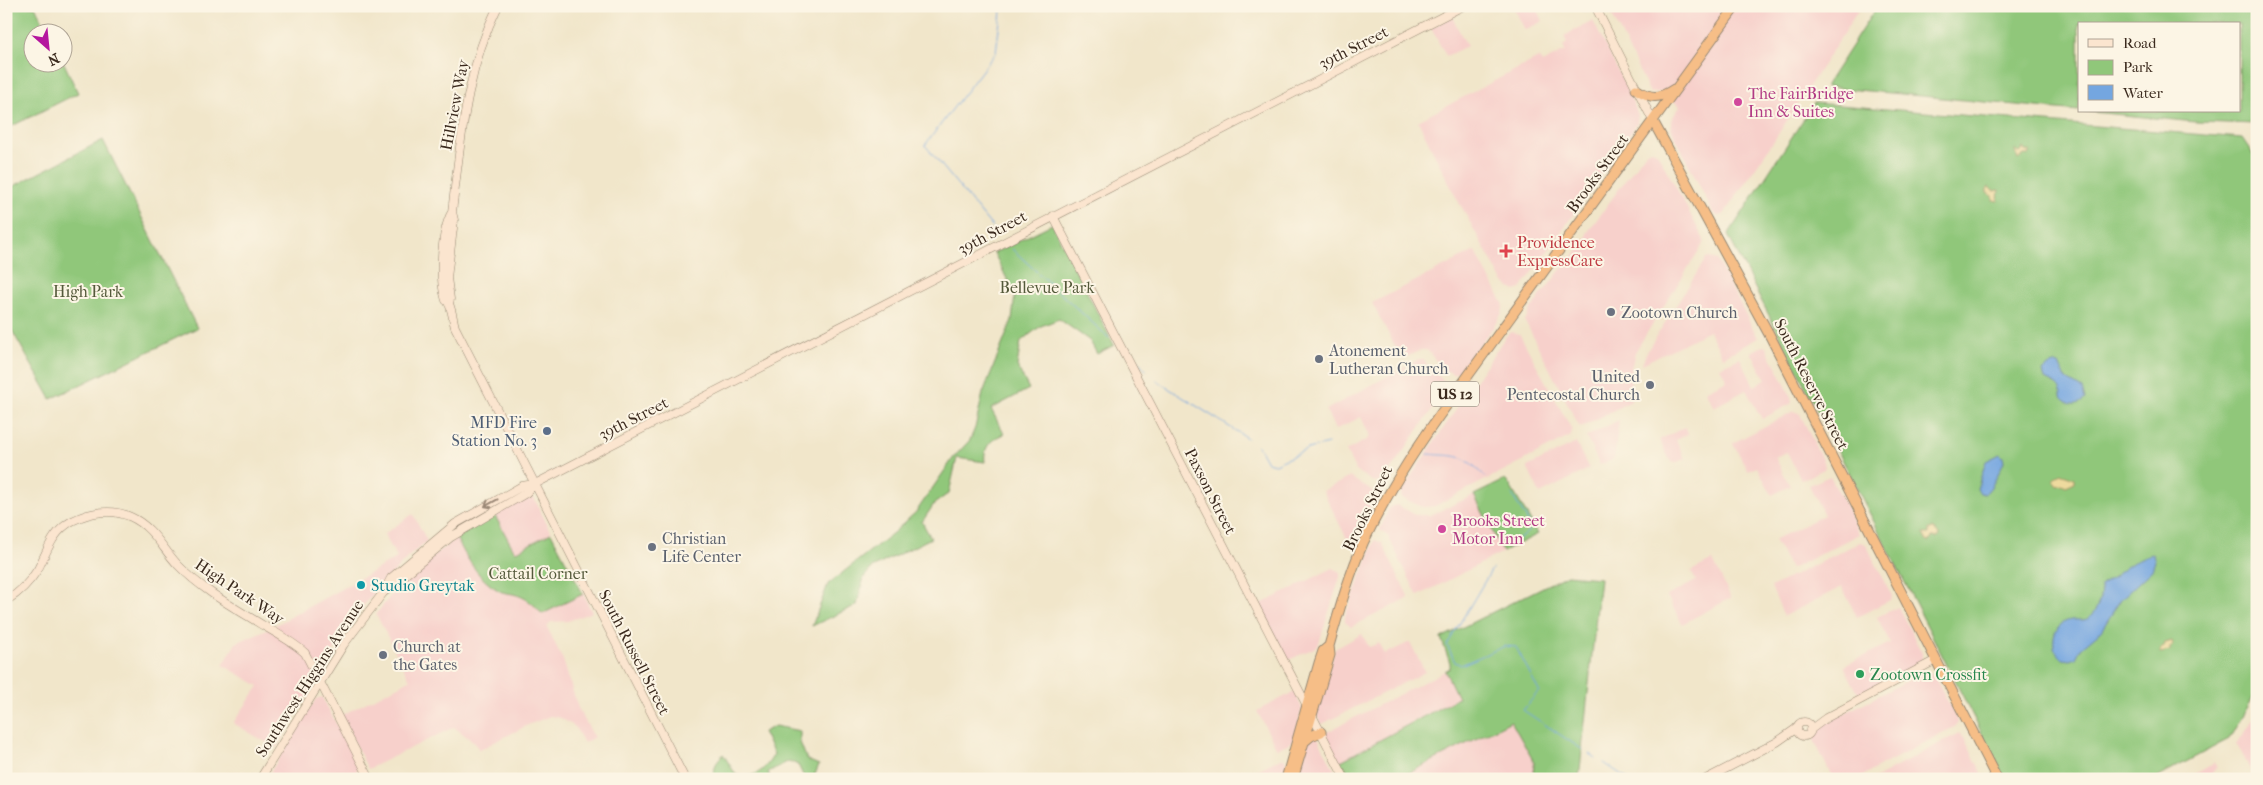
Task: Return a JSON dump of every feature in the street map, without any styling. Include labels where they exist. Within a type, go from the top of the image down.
[{"type":"highway","name":"Brooks Street","points":[[1286,779],[1330,655],[1329,646],[1344,594],[1363,544],[1407,462],[1736,6]]},
{"type":"highway","points":[[1636,90],[1656,98],[1678,86]]},
{"type":"highway","name":"South Reserve Street","points":[[1653,121],[1779,352],[1997,779]]},
{"type":"highway","name":"Brooks Street","points":[[1293,779],[1303,746],[1309,711]]},
{"type":"highway","points":[[1303,746],[1311,736],[1321,732]]},
{"type":"main road","name":"Hillview Way","points":[[498,6],[482,40],[470,84],[458,154],[452,212],[442,250],[444,293],[455,326],[535,484]]},
{"type":"main road","name":"39th Street","points":[[535,484],[1463,6]]},
{"type":"main road","name":"South Reserve Street","points":[[1595,6],[1653,121]]},
{"type":"main road","name":"Paxson Street","points":[[1053,216],[1344,779]]},
{"type":"main road","name":"Southwest Higgins Avenue","points":[[260,779],[349,636],[383,593],[391,578],[455,524],[522,486],[535,484]]},
{"type":"main road","name":"Southwest Higgins Avenue","points":[[383,593],[463,528],[526,493],[535,484]]},
{"type":"main road","name":"South Russell Street","points":[[535,484],[685,779]]},
{"type":"main road","name":"High Park Way","points":[[6,601],[27,584],[37,570],[48,545],[64,527],[89,515],[104,512],[119,513],[143,523],[176,563],[194,580],[301,650],[312,663],[370,779]]},
{"type":"main road","name":"Southwest Higgins Avenue","points":[[412,569],[414,562],[450,531],[455,524]]},
{"type":"main road","points":[[1798,731],[1806,736],[1810,730],[1826,718],[1936,660]]},
{"type":"main road","points":[[1706,779],[1798,731],[1800,723],[1826,718]]},
{"type":"main road","points":[[1806,722],[1810,726],[1810,730]]},
{"type":"shaded area","points":[[1513,6],[1536,6],[1543,21],[1525,30]]},
{"type":"shaded area","points":[[1604,6],[1861,6],[1724,214],[1718,216],[1713,213],[1671,128],[1671,120],[1680,106],[1660,92],[1650,93],[1610,11]]},
{"type":"shaded area","points":[[1452,17],[1467,46],[1446,56],[1431,28]]},
{"type":"shaded area","points":[[1593,21],[1629,93],[1638,115],[1637,123],[1521,289],[1515,291],[1503,282],[1456,197],[1418,121],[1540,57],[1542,63],[1565,51],[1563,46],[1567,43],[1564,36]]},
{"type":"shaded area","points":[[1652,150],[1657,152],[1704,240],[1703,244],[1635,352],[1630,373],[1631,401],[1582,427],[1579,426],[1525,321],[1530,310],[1568,260],[1572,258],[1587,236],[1587,233],[1646,152]]},
{"type":"shaded area","points":[[1475,251],[1504,305],[1501,315],[1494,326],[1459,372],[1453,374],[1443,369],[1427,350],[1421,350],[1402,359],[1372,303]]},
{"type":"shaded area","points":[[1707,257],[1717,260],[1758,338],[1723,357],[1709,331],[1642,364],[1647,351]]},
{"type":"shaded area","points":[[1512,332],[1520,335],[1572,430],[1571,436],[1435,506],[1423,507],[1402,498],[1401,491],[1506,336]]},
{"type":"shaded area","points":[[1763,346],[1766,347],[1791,396],[1792,403],[1762,419],[1746,390],[1714,407],[1705,391],[1727,380],[1720,367],[1740,358],[1754,386],[1766,380],[1751,352]]},
{"type":"shaded area","points":[[1419,359],[1423,359],[1430,370],[1446,382],[1448,387],[1382,482],[1372,481],[1356,471],[1346,451],[1370,436],[1361,417],[1335,430],[1326,410]]},
{"type":"shaded area","points":[[1794,411],[1800,414],[1825,466],[1824,469],[1801,480],[1787,452],[1775,457],[1790,486],[1772,495],[1757,467],[1748,471],[1733,443]]},
{"type":"shaded area","points":[[1619,420],[1614,459],[1600,465],[1586,437]]},
{"type":"shaded area","points":[[1685,427],[1688,434],[1676,440],[1685,459],[1674,463],[1671,462],[1659,440]]},
{"type":"shaded area","points":[[1576,443],[1589,469],[1540,494],[1527,467]]},
{"type":"shaded area","points":[[1830,476],[1859,534],[1791,569],[1774,540],[1824,515],[1809,485]]},
{"type":"shaded area","points":[[1350,477],[1373,492],[1375,497],[1351,547],[1323,491]]},
{"type":"shaded area","points":[[1474,495],[1503,552],[1418,596],[1388,536],[1380,530],[1389,508],[1396,505],[1417,515],[1431,515]]},
{"type":"shaded area","points":[[526,496],[534,498],[551,533],[515,552],[494,514]]},
{"type":"shaded area","points":[[413,514],[427,541],[408,557],[366,602],[329,658],[276,748],[233,723],[259,686],[223,665],[236,643],[274,626],[397,558],[384,534]]},
{"type":"shaded area","points":[[456,538],[469,561],[499,592],[516,595],[533,603],[543,614],[583,594],[592,612],[568,621],[551,622],[547,627],[563,660],[578,708],[594,737],[584,743],[575,727],[561,718],[550,716],[479,750],[474,742],[454,727],[368,769],[340,716],[410,680],[376,614],[402,582]]},
{"type":"shaded area","points":[[1375,540],[1382,543],[1409,598],[1351,627],[1345,622],[1345,616]]},
{"type":"shaded area","points":[[1860,542],[1866,544],[1892,596],[1890,600],[1857,617],[1842,587],[1784,616],[1771,587]]},
{"type":"shaded area","points":[[1713,560],[1731,598],[1682,624],[1667,596],[1696,581],[1691,571]]},
{"type":"shaded area","points":[[1333,568],[1340,572],[1340,577],[1318,646],[1291,659],[1287,659],[1261,609],[1261,604]]},
{"type":"shaded area","points":[[1898,607],[1922,653],[1922,661],[1920,665],[1860,697],[1844,666],[1890,643],[1877,617]]},
{"type":"shaded area","points":[[1362,634],[1369,647],[1379,643],[1385,654],[1410,642],[1425,672],[1322,724],[1315,713],[1335,649]]},
{"type":"shaded area","points":[[1445,671],[1458,698],[1455,701],[1339,762],[1325,733]]},
{"type":"shaded area","points":[[1925,672],[1931,673],[1935,677],[1958,721],[1956,726],[1856,779],[1833,779],[1813,738],[1813,729]]},
{"type":"shaded area","points":[[1294,692],[1302,708],[1295,740],[1277,749],[1257,711]]},
{"type":"shaded area","points":[[322,697],[359,766],[352,779],[266,779],[316,699]]},
{"type":"shaded area","points":[[2257,713],[2257,779],[2255,779],[2237,744]]},
{"type":"shaded area","points":[[1512,721],[1534,762],[1534,779],[1397,779]]},
{"type":"shaded area","points":[[1959,733],[1964,738],[1985,779],[1874,779]]},
{"type":"shaded area","points":[[1317,736],[1339,779],[1295,779],[1307,739]]},
{"type":"shaded area","points":[[1284,758],[1287,763],[1282,779],[1240,779]]},
{"type":"shaded area","points":[[2214,763],[2216,766],[2209,779],[2187,779]]},
{"type":"green space","points":[[6,6],[35,6],[43,22],[22,22],[22,72],[68,72],[78,93],[6,129]]},
{"type":"green space","points":[[1877,6],[2257,6],[2257,124],[2195,122],[2092,112],[2240,112],[2240,22],[2078,22],[2078,111],[1826,87]]},
{"type":"green space","points":[[1814,103],[2242,138],[2257,160],[2257,691],[2229,739],[2154,779],[2005,779],[1728,235]]},
{"type":"green space","name":"High Park","points":[[103,140],[197,328],[51,399],[6,320],[6,190]]},
{"type":"green space","name":"Bellevue Park","points":[[1052,224],[1114,345],[1097,354],[1090,341],[1059,319],[1041,326],[1021,341],[1017,366],[1029,389],[991,409],[1004,434],[995,438],[989,444],[985,452],[985,462],[957,458],[949,493],[934,504],[922,522],[931,538],[872,568],[864,577],[857,605],[812,626],[828,584],[893,533],[916,512],[954,457],[970,440],[975,428],[983,393],[1012,320],[1015,295],[994,253]]},
{"type":"green space","points":[[1505,480],[1538,534],[1503,552],[1474,495]]},
{"type":"green space","name":"Cattail Corner","points":[[494,514],[515,552],[551,533],[583,594],[542,614],[526,599],[500,591],[485,580],[469,560],[456,538]]},
{"type":"green space","points":[[1567,575],[1600,578],[1579,779],[1533,779],[1534,762],[1511,721],[1397,779],[1349,779],[1339,762],[1458,698],[1445,671],[1450,668],[1450,663],[1441,638]]},
{"type":"green space","points":[[775,726],[800,731],[800,742],[807,760],[819,765],[813,779],[805,779],[798,765],[789,761],[768,772],[770,777],[766,779],[712,779],[716,764],[723,754],[736,775],[754,775],[763,769],[774,754],[763,732]]},
{"type":"sand","points":[[2024,148],[2030,152],[2030,155],[2024,155],[2018,160],[2015,150],[2020,152]]},
{"type":"sand","points":[[1989,187],[1993,191],[1999,190],[1998,201],[1993,200],[1993,196],[1987,193],[1987,188]]},
{"type":"sand","points":[[2060,473],[2075,478],[2075,482],[2066,486],[2062,484],[2057,485],[2053,480]]},
{"type":"sand","points":[[1933,528],[1939,535],[1937,538],[1932,537],[1927,542],[1923,534],[1929,534],[1929,529]]},
{"type":"sand","points":[[2172,641],[2173,645],[2170,647],[2170,651],[2160,653],[2159,649],[2163,647],[2164,643]]},
{"type":"water","points":[[2059,365],[2067,380],[2082,389],[2085,399],[2082,402],[2073,404],[2067,402],[2061,397],[2059,387],[2045,379],[2043,372],[2048,366]]},
{"type":"water","points":[[2000,454],[2004,462],[1995,480],[1987,492],[1984,494],[1980,493],[1977,489],[1986,461]]},
{"type":"water","points":[[2152,554],[2155,561],[2152,570],[2121,599],[2101,631],[2081,648],[2076,658],[2071,660],[2063,659],[2054,647],[2055,633],[2059,626],[2066,621],[2088,619],[2096,610],[2101,594],[2101,585],[2132,563]]},
{"type":"waterway","points":[[998,234],[925,145],[996,52],[1001,12],[999,6]]},
{"type":"waterway","points":[[1012,249],[1109,338]]},
{"type":"waterway","points":[[1134,357],[1146,370]]},
{"type":"waterway","points":[[1157,381],[1247,438]]},
{"type":"waterway","points":[[1258,446],[1267,462],[1275,464],[1308,449],[1328,444]]},
{"type":"waterway","points":[[1428,454],[1459,457],[1470,463],[1485,476]]},
{"type":"waterway","points":[[1509,548],[1532,528],[1512,495]]},
{"type":"waterway","points":[[1492,569],[1447,645],[1455,662],[1461,665],[1505,646],[1516,647],[1539,691],[1523,710],[1583,750]]},
{"type":"waterway","points":[[1590,754],[1596,758]]},
{"type":"waterway","points":[[1604,763],[1628,779]]},
{"type":"place","name":"The FairBridge Inn & Suites","points":[[1738,102]]},
{"type":"place","name":"Providence ExpressCare","points":[[1506,251]]},
{"type":"place","name":"Zootown Church","points":[[1611,312]]},
{"type":"place","name":"Atonement Lutheran Church","points":[[1319,359]]},
{"type":"place","name":"United Pentecostal Church","points":[[1650,385]]},
{"type":"place","name":"MFD Fire Station No. 3","points":[[547,431]]},
{"type":"place","name":"Brooks Street Motor Inn","points":[[1442,529]]},
{"type":"place","name":"Christian Life Center","points":[[652,547]]},
{"type":"place","name":"Studio Greytak","points":[[361,585]]},
{"type":"place","name":"Church at the Gates","points":[[383,655]]},
{"type":"place","name":"Zootown Crossfit","points":[[1860,674]]}]
